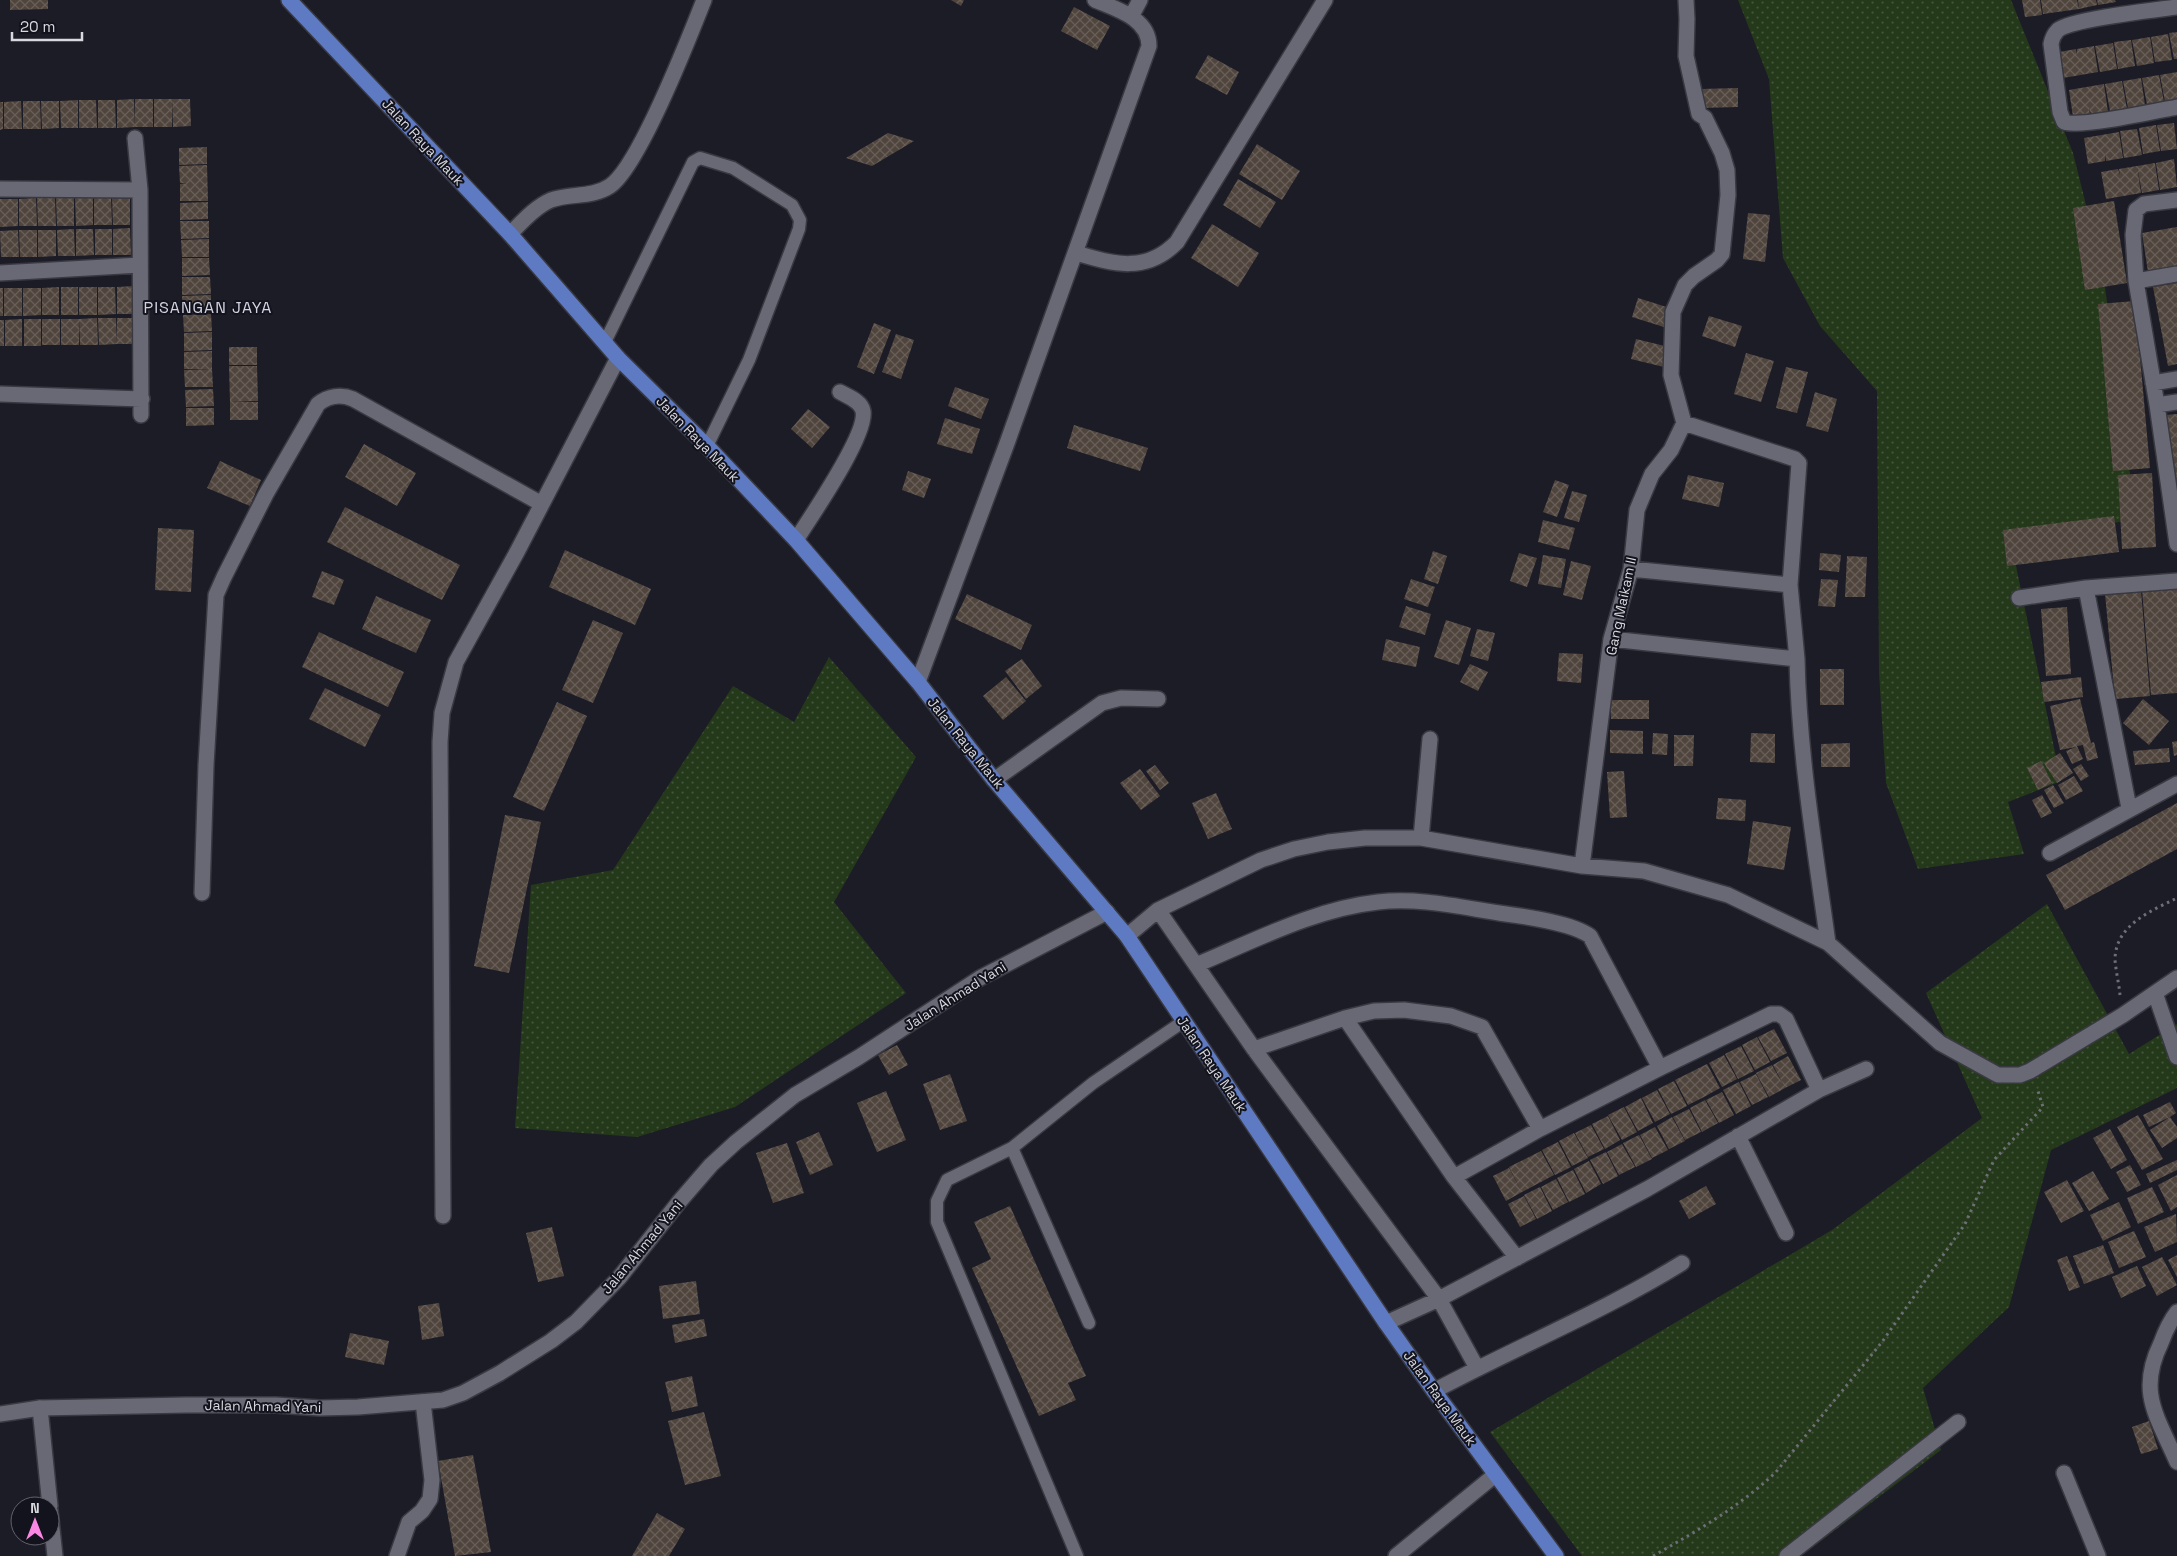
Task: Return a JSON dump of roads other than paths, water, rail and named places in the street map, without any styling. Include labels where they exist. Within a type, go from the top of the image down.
[{"type":"main road","name":"Jalan Raya Mauk","points":[[289,0],[510,234],[618,358],[707,446],[796,540],[918,682],[994,780],[1127,936],[1386,1323],[1495,1475],[1556,1556]]},
{"type":"street","points":[[510,234],[538,208],[549,201],[598,192],[618,180],[628,166],[657,110],[704,0]]},
{"type":"street","points":[[918,682],[1006,446],[1149,46],[1148,38],[1132,15],[1095,0]]},
{"type":"street","points":[[1132,15],[1140,0]]},
{"type":"street","points":[[1076,253],[1112,264],[1128,265],[1157,257],[1172,247],[1325,0]]},
{"type":"street","points":[[1686,0],[1687,64],[1699,114],[1705,118],[1722,153],[1727,170],[1728,194],[1722,254],[1685,285],[1673,312],[1671,375],[1684,423],[1795,459],[1799,463],[1790,585],[1809,811],[1828,943]]},
{"type":"street","points":[[2177,6],[2077,22],[2058,30],[2053,36],[2051,44],[2060,112],[2064,122],[2071,124],[2088,122],[2177,107]]},
{"type":"street","points":[[135,138],[140,190],[141,415]]},
{"type":"street","points":[[0,190],[140,190]]},
{"type":"street","points":[[2177,200],[2144,204],[2136,210],[2133,235],[2136,281],[2157,405],[2177,544]]},
{"type":"street","points":[[0,273],[140,265]]},
{"type":"street","points":[[2136,281],[2177,274]]},
{"type":"street","points":[[443,1216],[440,828],[442,713],[456,662],[542,504],[618,358]]},
{"type":"street","points":[[2153,383],[2177,379]]},
{"type":"street","points":[[796,540],[833,481],[862,423],[864,413],[861,406],[840,392]]},
{"type":"street","points":[[0,394],[142,399]]},
{"type":"street","points":[[202,893],[206,764],[216,596],[266,494],[318,404],[327,399],[340,396],[353,399],[542,504]]},
{"type":"street","points":[[2157,405],[2177,402]]},
{"type":"street","name":"Gang Maikam II","points":[[1582,866],[1611,639],[1631,569],[1637,510],[1652,474],[1671,450],[1684,423]]},
{"type":"street","points":[[1631,569],[1790,585]]},
{"type":"street","points":[[2019,598],[2086,588],[2177,581]]},
{"type":"street","points":[[2086,588],[2129,808]]},
{"type":"street","points":[[1611,639],[1797,659]]},
{"type":"street","points":[[994,780],[1102,702],[1121,698],[1158,700]]},
{"type":"street","points":[[1421,838],[1430,739]]},
{"type":"street","points":[[2050,853],[2129,808],[2177,784]]},
{"type":"street","points":[[1127,936],[1158,910],[1261,860],[1294,849],[1328,842],[1365,838],[1421,838],[1582,866],[1644,871],[1728,896],[1828,943],[1940,1043],[1998,1075],[2020,1075],[2030,1072],[2123,1015],[2177,978]]},
{"type":"street","points":[[1196,965],[1304,920],[1339,909],[1378,902],[1420,902],[1533,918],[1578,929],[1590,936],[1660,1068]]},
{"type":"street","points":[[1158,910],[1254,1049],[1439,1300],[1476,1368]]},
{"type":"street","name":"Jalan Ahmad Yani","points":[[0,1414],[40,1408],[186,1405],[276,1405],[320,1408],[443,1400],[464,1393],[551,1341],[576,1322],[619,1278],[711,1165],[736,1142],[795,1095],[859,1057],[980,978],[1107,912]]},
{"type":"street","points":[[2155,993],[2177,1057]]},
{"type":"street","points":[[1254,1049],[1345,1018],[1374,1011],[1404,1010],[1452,1016],[1482,1027],[1540,1129]]},
{"type":"street","points":[[1454,1177],[1540,1129],[1766,1016],[1779,1014],[1789,1024],[1819,1090]]},
{"type":"street","points":[[1345,1018],[1454,1177],[1517,1258]]},
{"type":"street","points":[[1386,1323],[1439,1300],[1647,1189],[1819,1090],[1866,1069]]},
{"type":"street","points":[[1738,1136],[1786,1233]]},
{"type":"street","points":[[1434,1391],[1476,1368],[1563,1329],[1682,1263]]},
{"type":"street","points":[[2177,1312],[2155,1353],[2148,1380],[2150,1399],[2177,1462]]},
{"type":"street","points":[[397,1556],[410,1522],[430,1499],[432,1480],[423,1402]]},
{"type":"street","points":[[40,1408],[49,1496]]},
{"type":"street","points":[[1787,1556],[1958,1422]]},
{"type":"street","points":[[2064,1473],[2098,1556]]},
{"type":"street","points":[[1396,1556],[1495,1475]]},
{"type":"lane","points":[[605,342],[693,162],[700,158],[733,168],[792,204],[800,220],[799,229],[750,360],[707,446]]},
{"type":"lane","points":[[1077,1556],[937,1222],[937,1201],[947,1180],[1012,1148],[1093,1083],[1184,1021]]},
{"type":"lane","points":[[1012,1148],[1089,1323]]},
{"type":"district","name":"PISANGAN JAYA","points":[[208,307]]}]
